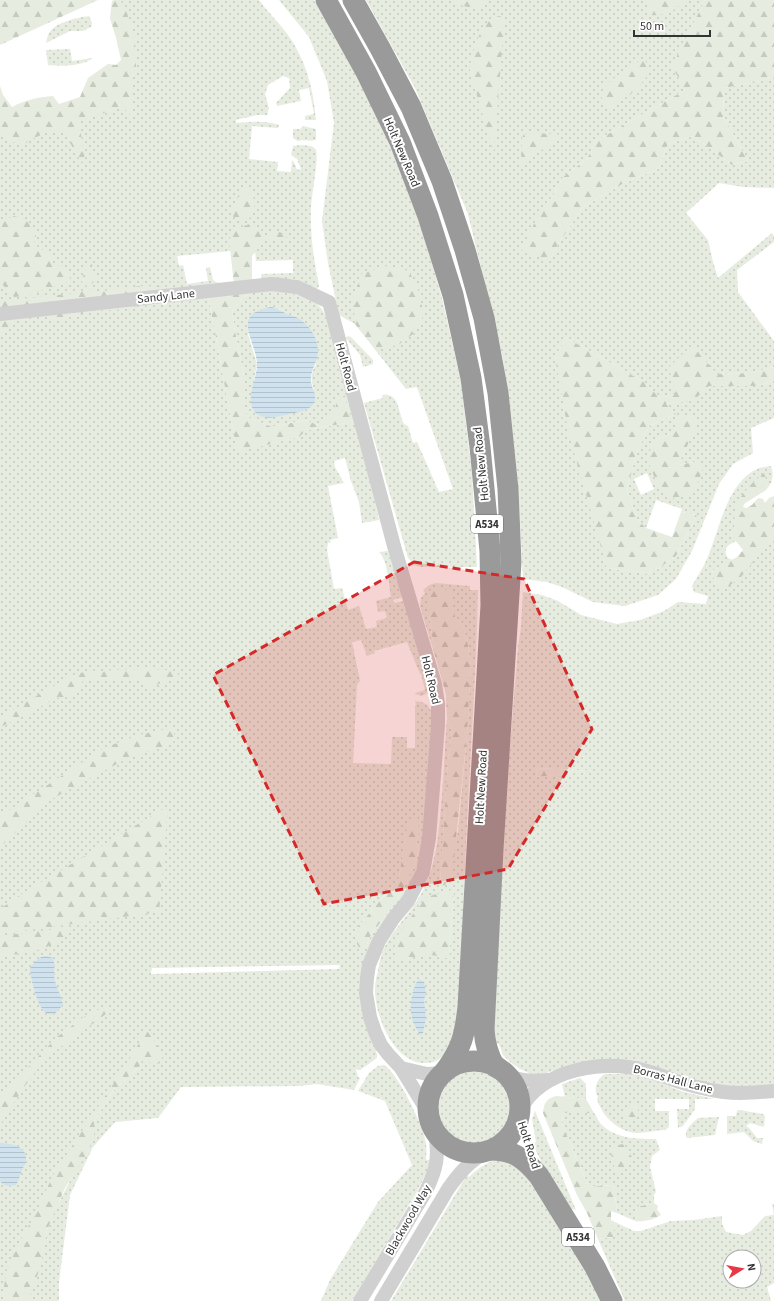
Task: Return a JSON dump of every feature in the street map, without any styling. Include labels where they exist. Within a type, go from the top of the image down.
[{"type":"highway","name":"Holt New Road","points":[[326,0],[366,72],[400,142],[428,216],[453,295],[471,378],[480,447],[490,551],[490,628],[468,1007],[465,1031],[458,1052],[444,1072]]},
{"type":"highway","name":"Holt New Road","points":[[353,0],[411,107],[442,181],[465,250],[484,318],[498,393],[508,489],[511,562],[493,849],[484,1030],[487,1050],[500,1071]]},
{"type":"highway","points":[[470,1062],[482,1062],[500,1071],[514,1086],[519,1099],[519,1112],[516,1124],[505,1141],[489,1150],[475,1153],[466,1152],[455,1149],[444,1142],[435,1132],[430,1122],[428,1112],[429,1097],[433,1087],[444,1072],[456,1065],[470,1062]]},
{"type":"highway","name":"Holt Road","points":[[519,1112],[527,1144],[539,1176]]},
{"type":"highway","name":"Holt Road","points":[[489,1150],[503,1151],[518,1156],[529,1164],[539,1176],[595,1267],[612,1301]]},
{"type":"street","name":"Sandy Lane","points":[[0,314],[272,284],[297,287],[328,302]]},
{"type":"street","name":"Holt Road","points":[[328,302],[394,546],[435,684],[438,704],[438,725],[429,838],[423,872],[408,901],[379,941],[369,965],[366,993],[370,1017],[381,1045],[401,1068],[428,1112]]},
{"type":"street","name":"Borras Hall Lane","points":[[519,1112],[524,1102],[533,1092],[550,1080],[588,1067],[630,1067],[700,1088],[740,1093],[774,1091]]},
{"type":"street","points":[[401,1068],[428,1074],[444,1072]]},
{"type":"street","name":"Borras Hall Lane","points":[[500,1071],[521,1080],[530,1082],[550,1080]]},
{"type":"street","name":"Blackwood Way","points":[[360,1301],[426,1191],[433,1176],[437,1164],[437,1142],[435,1132]]},
{"type":"street","name":"Blackwood Way","points":[[381,1301],[457,1176],[474,1159],[489,1150]]},
{"type":"highlighted area","points":[[414,562],[524,579],[592,729],[508,869],[324,904],[213,675]]},
{"type":"green space","points":[[0,0],[98,0],[0,45]]},
{"type":"green space","points":[[117,0],[259,0],[288,36],[298,51],[309,79],[316,120],[305,120],[305,116],[314,114],[309,88],[299,90],[301,101],[277,106],[276,103],[290,88],[289,78],[283,76],[268,85],[265,94],[269,108],[267,115],[257,115],[236,120],[236,123],[263,122],[279,125],[278,128],[252,126],[249,159],[278,162],[277,171],[291,172],[292,160],[297,170],[301,169],[297,159],[291,155],[293,146],[309,146],[316,150],[317,155],[311,203],[311,228],[319,286],[316,290],[294,279],[262,280],[261,274],[293,273],[293,260],[256,261],[255,251],[263,240],[230,251],[177,256],[179,266],[183,265],[187,284],[208,281],[206,268],[210,267],[213,280],[218,283],[0,308],[0,108],[129,104]]},
{"type":"green space","points":[[120,0],[125,7],[135,38],[136,65],[131,87],[132,117],[123,107],[79,122],[85,161],[81,162],[64,132],[52,130],[23,145],[13,142],[0,134],[0,86],[3,95],[12,107],[32,99],[53,96],[59,104],[80,97],[88,78],[108,64],[116,65],[121,60],[110,18],[112,1]]},
{"type":"green space","points":[[279,0],[314,0],[358,77],[389,141],[409,192],[442,298],[461,381],[472,474],[477,567],[420,567],[414,565],[408,558],[364,403],[383,398],[382,395],[392,397],[398,404],[402,419],[404,424],[408,426],[413,443],[417,442],[439,492],[453,489],[417,387],[406,389],[355,324],[339,315],[328,263],[322,221],[334,123],[327,81],[309,37]]},
{"type":"green space","points":[[366,0],[705,0],[673,66],[685,90],[596,141],[587,159],[563,177],[553,196],[542,208],[549,261],[582,208],[624,183],[658,169],[668,144],[693,136],[732,165],[748,161],[723,116],[724,88],[774,77],[774,188],[743,187],[719,183],[686,213],[708,240],[718,278],[772,233],[774,236],[774,242],[737,270],[738,292],[774,341],[774,367],[750,373],[717,374],[675,394],[660,398],[644,382],[567,338],[555,356],[607,568],[651,574],[676,556],[697,515],[681,512],[682,509],[656,500],[646,528],[637,519],[627,491],[636,454],[649,426],[676,414],[666,404],[693,400],[709,386],[759,386],[774,380],[774,418],[751,428],[753,453],[733,464],[719,484],[692,551],[676,579],[658,595],[625,606],[593,602],[562,587],[547,582],[523,579],[518,483],[503,359],[468,214],[415,88]],"holes":[[[675,432],[686,448],[678,465],[699,461],[658,485],[653,441]],[[647,473],[654,489],[641,495],[634,479]]]},
{"type":"green space","points":[[449,0],[491,0],[486,4],[475,8],[470,8]]},
{"type":"green space","points":[[647,0],[686,0],[678,7],[665,14],[649,15],[647,10]]},
{"type":"green space","points":[[705,0],[774,0],[774,77],[724,88],[723,116],[748,161],[732,165],[693,136],[668,144],[658,169],[624,183],[582,208],[549,261],[521,250],[542,208],[553,196],[563,177],[587,159],[596,141],[685,90],[672,66]]},
{"type":"green space","points":[[89,16],[92,23],[91,27],[83,31],[70,31],[46,43],[49,33],[56,26],[72,19]]},
{"type":"green space","points":[[500,16],[503,19],[504,25],[493,151],[470,71],[470,65],[473,51],[483,28],[488,22]]},
{"type":"green space","points":[[70,49],[72,61],[93,58],[83,63],[66,66],[48,65],[46,50]]},
{"type":"green space","points":[[644,59],[648,66],[644,81],[611,108],[606,109],[603,104],[602,97],[603,90],[606,85],[618,75],[640,60]]},
{"type":"green space","points":[[303,126],[316,129],[316,140],[298,141],[293,138],[293,129],[300,129]]},
{"type":"green space","points":[[524,134],[557,134],[559,135],[559,138],[521,164],[522,138]]},
{"type":"green space","points":[[249,188],[253,196],[254,203],[254,210],[250,218],[240,219],[232,216],[230,211],[237,203],[238,195],[242,189]]},
{"type":"green space","points":[[13,216],[23,218],[31,225],[36,235],[34,245],[52,255],[53,263],[65,269],[71,281],[26,296],[14,297],[0,282],[0,223]]},
{"type":"green space","points":[[252,223],[261,230],[264,240],[252,256],[252,281],[234,284],[229,240],[234,230]]},
{"type":"green space","points":[[270,232],[280,232],[290,241],[266,240]]},
{"type":"green space","points":[[91,262],[95,277],[94,282],[87,286],[82,283],[82,280],[86,269]]},
{"type":"green space","points":[[387,266],[409,271],[418,290],[424,315],[413,334],[398,345],[376,350],[355,324],[353,298],[362,273]]},
{"type":"green space","points":[[143,286],[165,287],[173,292],[143,305],[115,310],[93,310],[55,322],[46,314],[34,313],[14,323],[2,332],[0,331],[0,301],[68,294],[89,289],[100,292],[119,288]]},
{"type":"green space","points":[[256,289],[288,291],[317,304],[322,309],[327,319],[362,442],[379,520],[362,523],[359,502],[351,481],[345,458],[334,461],[335,467],[344,483],[328,486],[338,538],[330,540],[331,542],[328,543],[327,550],[334,589],[342,588],[348,610],[359,606],[366,629],[377,627],[376,621],[387,618],[385,611],[378,612],[376,601],[391,597],[386,567],[379,552],[388,551],[403,597],[393,600],[394,603],[404,601],[429,689],[426,694],[421,696],[415,694],[425,690],[421,674],[407,642],[374,651],[375,653],[367,656],[361,640],[352,642],[360,681],[357,685],[353,763],[391,764],[392,737],[407,737],[407,748],[415,748],[415,701],[426,704],[432,714],[423,848],[416,870],[403,898],[363,964],[378,1050],[376,1052],[377,1058],[360,1070],[356,1069],[358,1077],[360,1078],[354,1090],[317,1084],[299,1086],[181,1087],[158,1118],[115,1122],[93,1147],[70,1195],[59,1282],[59,1301],[0,1301],[0,318],[208,295],[237,451],[299,437],[307,430],[352,422],[338,397],[335,413],[318,425],[305,420],[272,427],[249,418],[244,411],[244,376],[232,311],[243,298]],"holes":[[[279,309],[286,314],[295,316],[316,364],[312,376],[314,389],[254,380],[257,364],[248,334]],[[419,831],[416,843],[419,851],[413,869],[399,897],[371,935],[365,948],[357,944],[357,934],[352,934],[399,878],[405,840]],[[340,965],[339,969],[151,974],[152,968]],[[143,1044],[140,1066],[114,1090],[94,1121],[89,1150],[76,1169],[54,1212],[47,1230],[43,1250],[6,1279],[57,1171]]]},
{"type":"green space","points":[[256,289],[243,298],[232,311],[244,376],[244,410],[249,418],[272,427],[305,420],[318,425],[334,413],[338,397],[345,396],[352,422],[307,430],[299,437],[237,452],[208,295]]},
{"type":"green space","points":[[348,336],[351,337],[373,360],[373,364],[363,367],[360,355],[346,338]]},
{"type":"green space","points":[[567,338],[644,382],[660,398],[675,394],[669,367],[692,345],[717,374],[750,373],[774,367],[774,380],[759,386],[709,386],[693,401],[666,404],[676,414],[649,426],[636,454],[627,491],[637,519],[646,528],[672,537],[681,512],[697,515],[676,556],[651,574],[607,568],[568,431],[555,356]]},
{"type":"green space","points":[[692,413],[697,427],[678,465],[699,461],[704,465],[695,493],[675,499],[658,485],[650,467],[649,454],[653,441],[675,432],[677,418]]},
{"type":"green space","points":[[771,466],[773,476],[770,484],[766,490],[768,486],[750,485],[731,535],[736,541],[728,546],[726,550],[726,555],[728,558],[733,560],[712,571],[716,584],[774,530],[774,1086],[728,1089],[700,1086],[656,1068],[556,1070],[540,1075],[531,1074],[520,1069],[503,1055],[499,1044],[495,1043],[493,1033],[506,796],[523,592],[542,595],[558,601],[581,615],[617,624],[640,620],[664,611],[678,602],[706,604],[708,596],[694,592],[692,586],[707,559],[731,495],[748,475],[759,468]],"holes":[[[537,768],[593,771],[536,777]]]},
{"type":"green space","points":[[764,473],[768,486],[766,490],[744,504],[743,507],[746,508],[752,505],[759,498],[763,499],[765,503],[769,498],[774,496],[774,540],[762,551],[741,577],[725,589],[716,585],[712,571],[737,557],[743,550],[731,535],[738,501],[750,485]]},
{"type":"green space","points":[[436,583],[470,586],[470,590],[478,590],[459,1008],[451,1041],[445,1053],[438,1060],[424,1063],[414,1061],[406,1057],[391,1041],[381,1020],[376,1001],[375,989],[382,953],[396,929],[423,890],[432,868],[440,820],[447,718],[452,728],[448,761],[440,885],[458,832],[467,735],[471,665],[467,640],[462,623],[455,617],[450,591],[429,615],[435,656],[420,606],[421,598],[425,593],[423,590],[429,585]],"holes":[[[454,889],[449,958],[424,954]]]},
{"type":"green space","points":[[439,587],[450,591],[451,593],[455,617],[462,623],[467,640],[471,665],[467,735],[452,876],[445,885],[440,886],[448,761],[452,728],[447,718],[446,694],[435,656],[429,615],[429,591]]},
{"type":"green space","points":[[144,669],[166,670],[178,673],[177,679],[158,684],[152,689],[139,681],[83,680],[78,692],[71,697],[56,698],[24,716],[0,727],[0,718],[73,675],[91,670],[100,672]]},
{"type":"green space","points":[[175,727],[173,744],[128,758],[50,800],[0,847],[0,816],[106,747],[139,735]]},
{"type":"green space","points":[[537,768],[597,771],[536,777]]},
{"type":"green space","points":[[168,806],[159,912],[0,934],[0,909],[23,893]]},
{"type":"green space","points":[[418,818],[419,831],[416,843],[419,851],[413,869],[399,897],[371,935],[365,948],[360,949],[357,944],[357,935],[352,934],[399,878],[408,819]]},
{"type":"green space","points":[[454,889],[449,958],[424,954],[396,963],[394,948],[399,933],[426,897]]},
{"type":"green space","points":[[64,928],[69,931],[64,937],[48,947],[0,957],[0,936]]},
{"type":"green space","points":[[100,1009],[109,1009],[110,1011],[54,1052],[40,1066],[24,1087],[0,1125],[0,1098],[11,1085],[57,1037],[89,1013]]},
{"type":"green space","points":[[145,1029],[156,1044],[163,1062],[154,1065],[143,1058],[140,1066],[114,1090],[94,1121],[94,1135],[89,1150],[65,1188],[47,1230],[41,1265],[28,1301],[6,1301],[4,1287],[7,1268],[17,1246],[36,1213],[53,1175],[137,1047]]},
{"type":"green space","points":[[384,1065],[396,1078],[410,1101],[424,1136],[426,1160],[430,1160],[420,1186],[352,1301],[321,1301],[330,1280],[378,1202],[412,1165],[385,1101],[358,1091],[369,1073],[378,1066]]},
{"type":"green space","points":[[473,1068],[488,1071],[500,1080],[509,1092],[512,1107],[509,1122],[500,1134],[488,1143],[473,1146],[458,1143],[446,1134],[437,1122],[434,1107],[437,1092],[446,1080],[458,1071]]},
{"type":"green space","points":[[605,1074],[626,1074],[648,1078],[684,1092],[714,1099],[695,1099],[695,1109],[683,1126],[678,1128],[677,1109],[689,1109],[689,1099],[655,1099],[655,1111],[669,1111],[669,1127],[665,1130],[641,1133],[630,1132],[623,1130],[612,1122],[599,1105],[596,1087],[600,1078]]},
{"type":"green space","points":[[580,1078],[586,1084],[586,1099],[565,1097],[562,1084]]},
{"type":"green space","points":[[556,1096],[586,1099],[594,1113],[563,1113],[562,1124],[589,1187],[614,1185],[617,1213],[611,1211],[611,1220],[619,1224],[613,1231],[613,1237],[598,1239],[587,1213],[577,1195],[543,1113],[546,1102]]},
{"type":"green space","points":[[631,1103],[639,1105],[637,1117],[631,1121],[623,1114]]},
{"type":"green space","points":[[739,1110],[763,1114],[765,1116],[764,1127],[750,1123],[746,1126],[757,1138],[763,1138],[762,1144],[753,1141],[744,1132],[727,1134],[727,1116],[736,1116],[737,1111]]},
{"type":"green space","points":[[535,1111],[576,1210],[568,1208],[548,1177],[533,1144],[536,1142],[532,1119]]},
{"type":"green space","points":[[563,1113],[594,1113],[602,1125],[615,1134],[643,1139],[656,1139],[660,1150],[652,1156],[650,1167],[656,1192],[654,1195],[654,1203],[637,1207],[635,1221],[617,1213],[614,1185],[589,1187],[562,1124]]},
{"type":"green space","points":[[719,1117],[715,1135],[687,1138],[687,1129],[698,1118]]},
{"type":"green space","points":[[623,1144],[632,1157],[622,1173],[614,1169],[611,1154],[614,1146]]},
{"type":"green space","points":[[498,1159],[508,1160],[524,1171],[608,1301],[391,1301],[467,1175],[469,1177],[482,1166]]},
{"type":"green space","points":[[654,1203],[658,1206],[657,1209],[661,1215],[648,1220],[635,1221],[637,1207]]},
{"type":"green space","points":[[772,1204],[774,1204],[774,1215]]},
{"type":"green space","points":[[774,1215],[774,1283],[767,1287],[771,1301],[625,1301],[598,1239],[613,1237],[613,1231],[619,1224],[634,1231],[641,1231],[671,1221],[694,1220],[722,1216],[722,1224],[726,1232],[743,1235],[751,1231],[765,1216]]},
{"type":"water","points":[[271,307],[286,314],[295,316],[305,323],[312,331],[318,346],[318,351],[311,377],[315,395],[315,402],[313,405],[300,412],[268,418],[257,414],[251,404],[257,365],[256,356],[248,330],[248,322],[251,316],[258,311]]},
{"type":"water","points":[[46,956],[53,958],[55,981],[63,1004],[56,1013],[50,1014],[44,1011],[39,1004],[33,985],[30,968],[38,959]]},
{"type":"water","points":[[418,980],[424,981],[426,993],[424,1000],[426,1018],[423,1033],[420,1035],[414,1025],[411,1013],[412,995]]},
{"type":"water","points":[[0,1143],[18,1146],[26,1156],[26,1163],[16,1185],[7,1186],[0,1181]]}]
